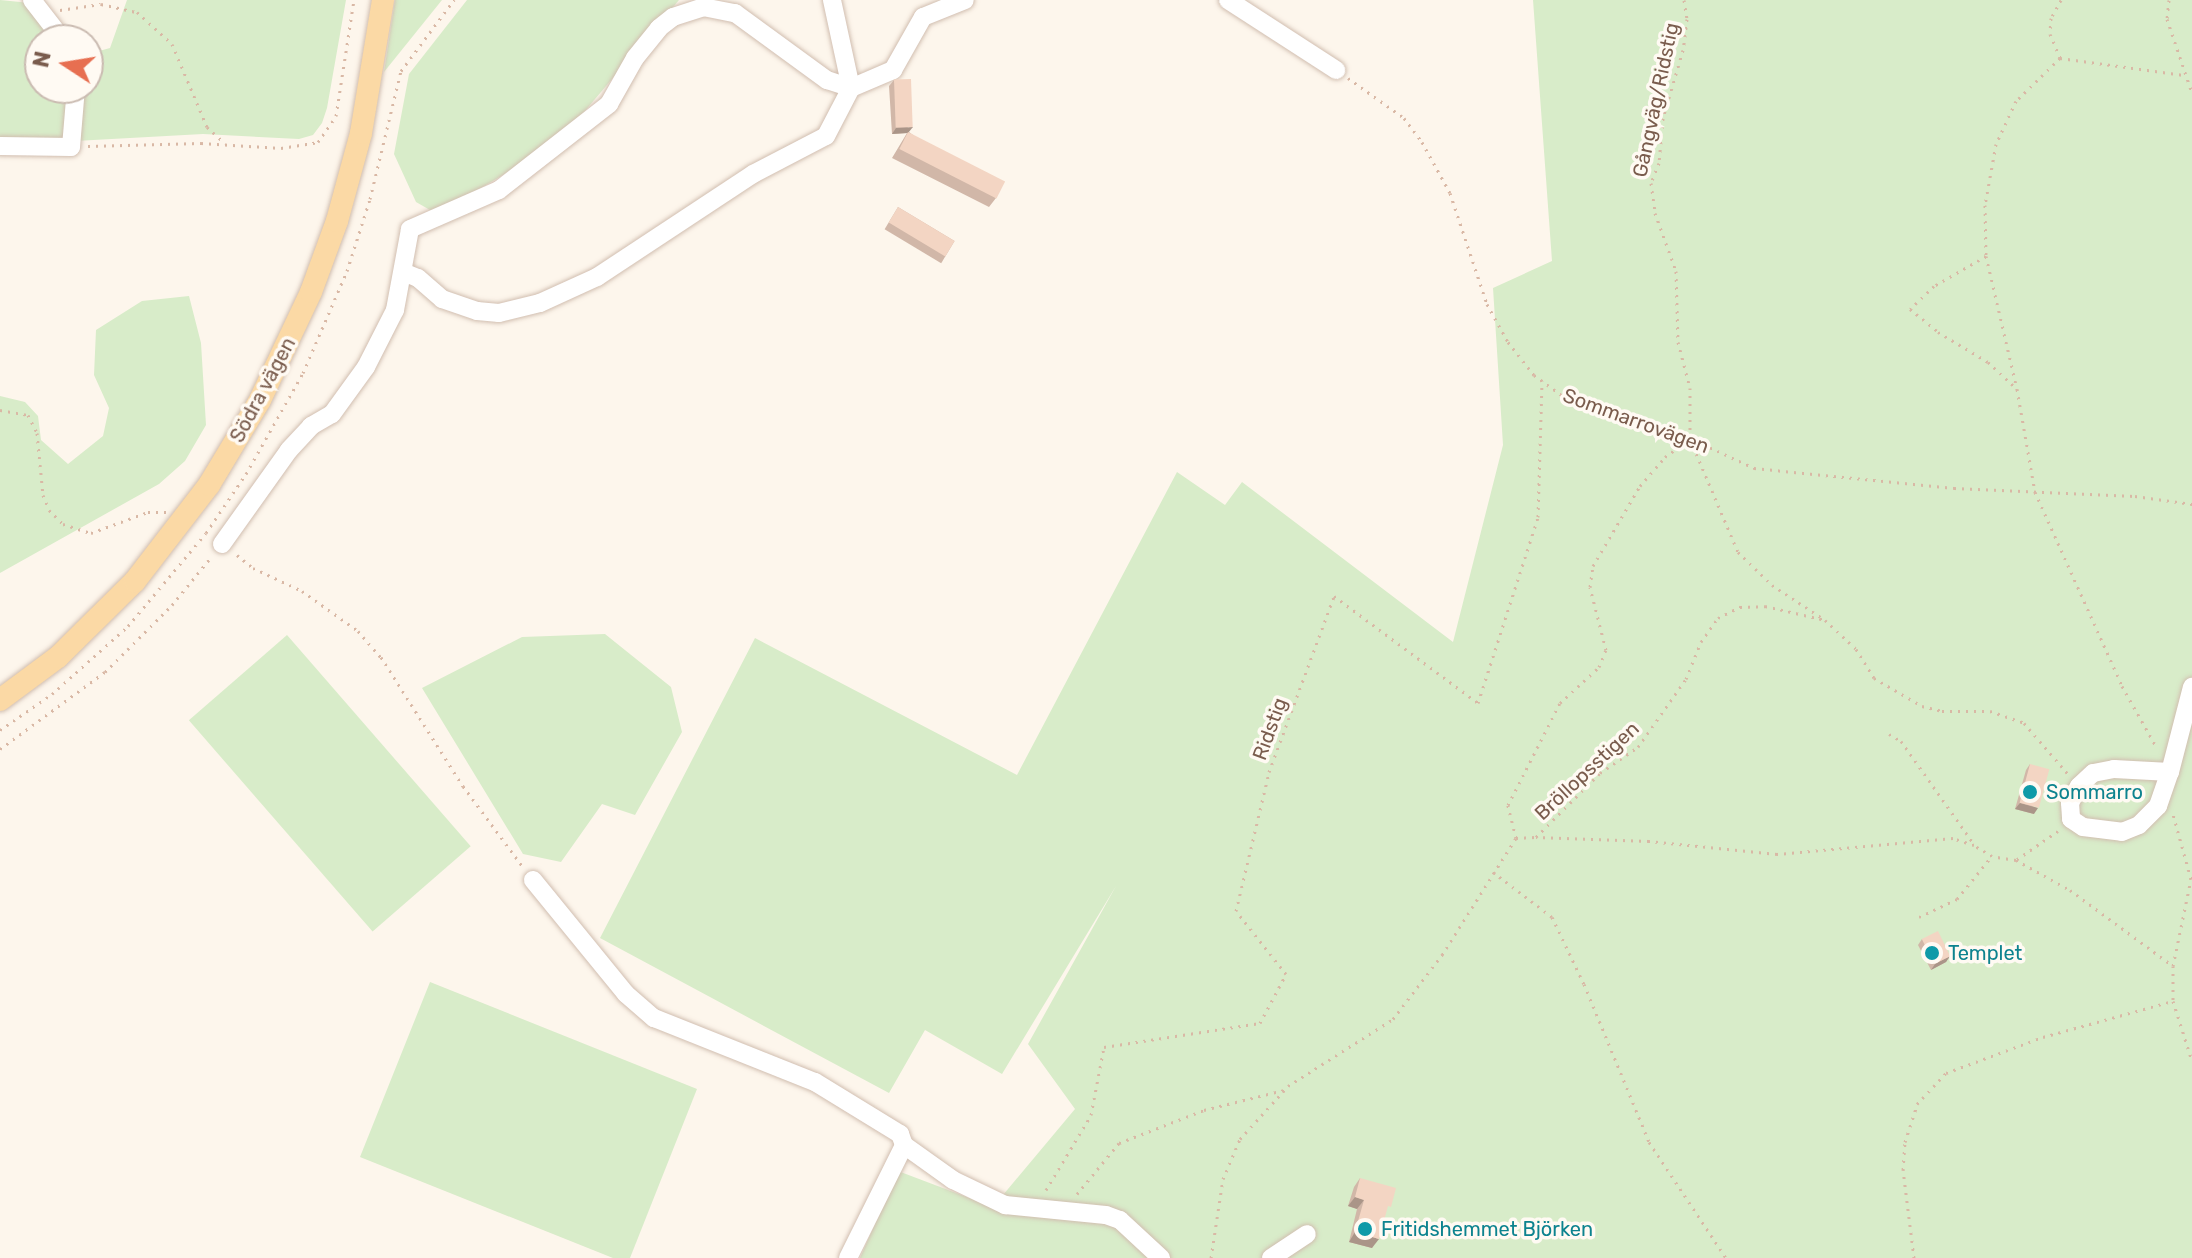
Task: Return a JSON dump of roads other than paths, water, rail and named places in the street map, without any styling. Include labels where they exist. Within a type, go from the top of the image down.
[{"type":"main road","name":"Södra vägen","points":[[0,700],[90,629],[135,581],[184,519],[260,400],[315,281],[337,221],[361,133],[383,0]]},
{"type":"street","points":[[832,0],[851,88]]},
{"type":"street","points":[[403,272],[418,278],[442,299],[477,311],[499,313],[540,303],[597,277],[753,174],[826,136],[851,88],[893,70],[923,17],[965,0]]},
{"type":"street","points":[[1228,0],[1336,70]]},
{"type":"street","points":[[38,7],[51,24]]},
{"type":"street","points":[[222,544],[289,450],[311,426],[332,414],[366,367],[395,310],[410,229],[458,211],[526,170],[609,104],[635,58],[653,35],[673,17],[703,7],[735,13],[827,80],[851,88]]},
{"type":"street","points":[[0,146],[71,147],[75,104]]},
{"type":"street","points":[[2170,772],[2114,769],[2093,773],[2079,786],[2070,803],[2071,819],[2083,827],[2122,832],[2139,825],[2158,806],[2170,772],[2192,687]]},
{"type":"street","points":[[533,880],[626,994],[654,1018],[815,1082],[900,1134],[904,1145],[953,1180],[1005,1205],[1106,1215],[1120,1220],[1161,1258]]},
{"type":"street","points":[[848,1258],[904,1145]]},
{"type":"street","points":[[1271,1258],[1307,1234]]},
{"type":"place","name":"Sommarro","points":[[2030,792]]},
{"type":"place","name":"Templet","points":[[1932,953]]},
{"type":"place","name":"Fritidshemmet Björken","points":[[1365,1229]]}]
